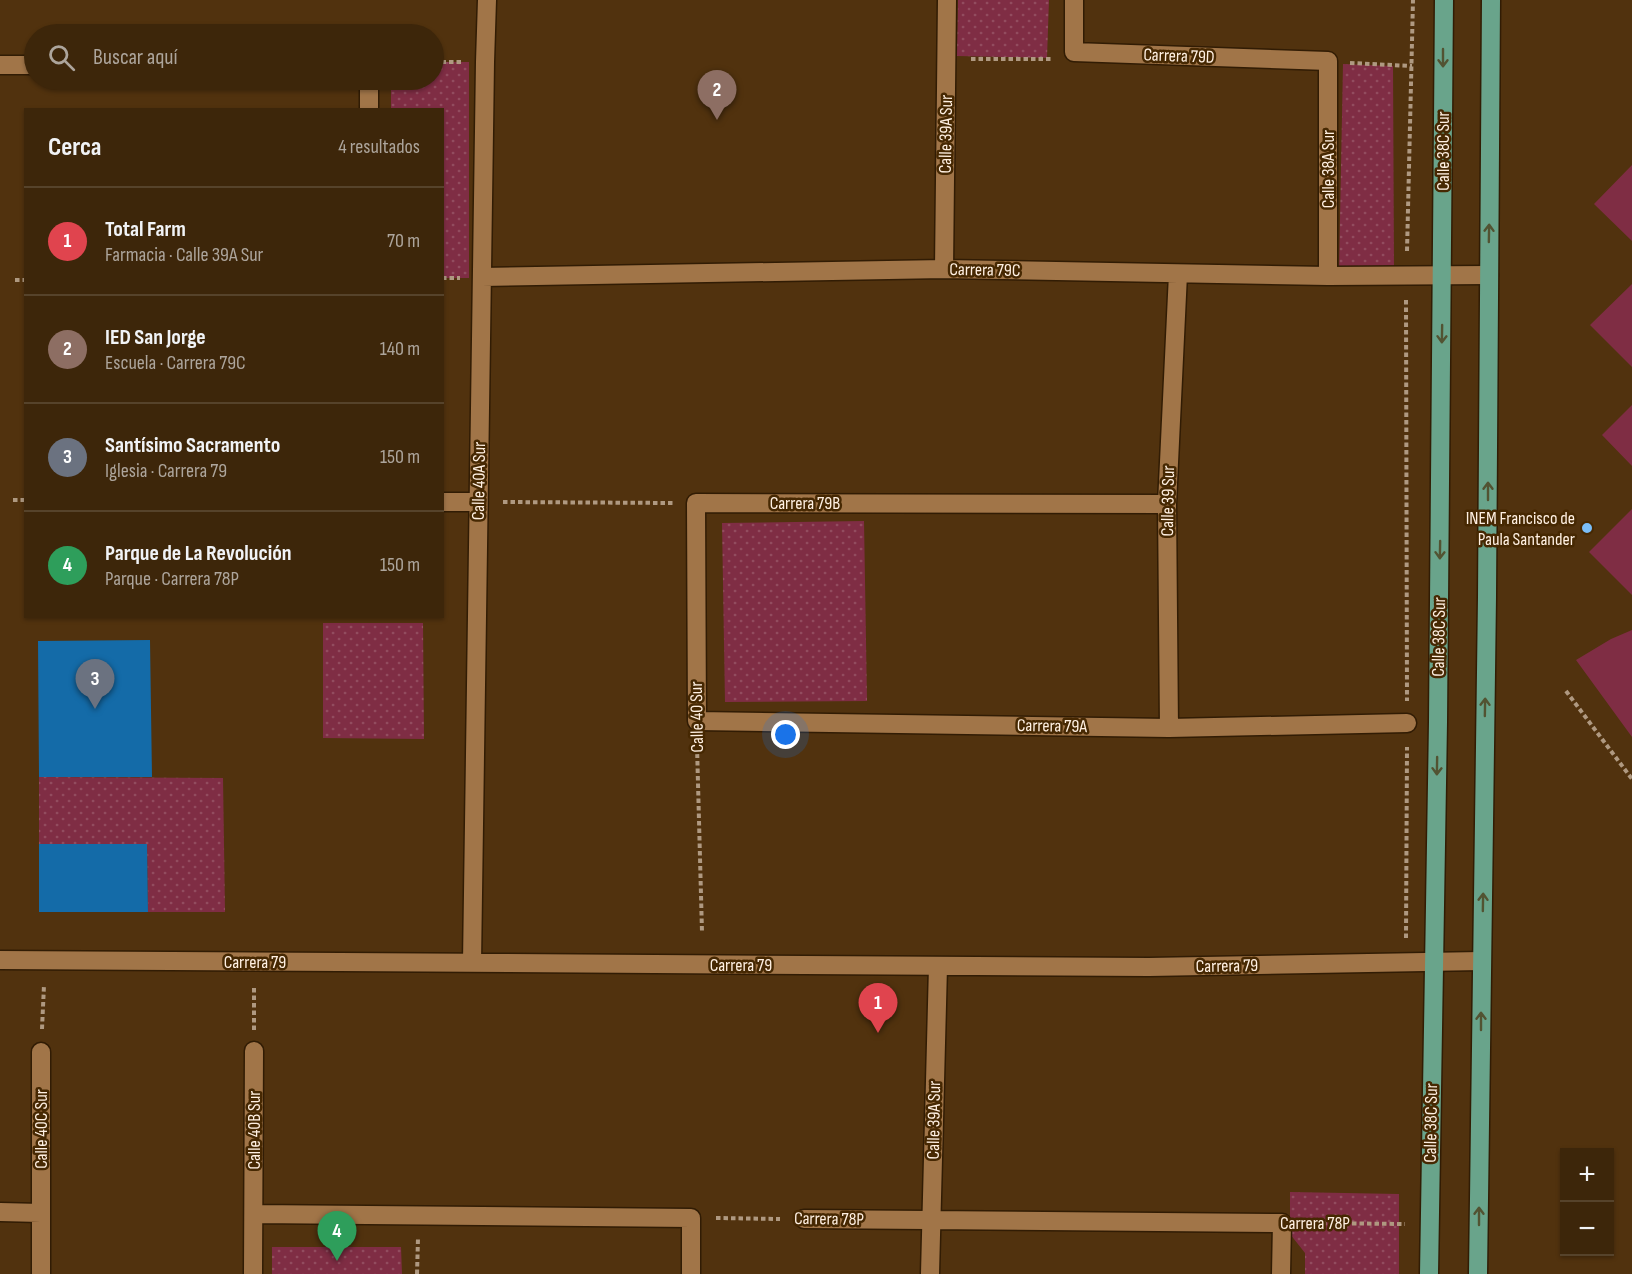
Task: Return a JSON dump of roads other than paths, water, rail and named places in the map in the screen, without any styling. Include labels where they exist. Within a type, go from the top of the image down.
[{"type":"main road","name":"Calle 38C Sur","points":[[1429,1274],[1438,733],[1444,0]]},
{"type":"main road","points":[[1478,1274],[1487,586],[1491,0]]},
{"type":"street","name":"Calle 40A Sur","points":[[472,963],[487,0]]},
{"type":"street","name":"Calle 39A Sur","points":[[944,269],[947,0]]},
{"type":"street","name":"Carrera 79D","points":[[1074,0],[1074,52],[1328,61]]},
{"type":"street","name":"Calle 38A Sur","points":[[1328,61],[1328,276]]},
{"type":"street","points":[[0,65],[24,64]]},
{"type":"street","points":[[369,90],[369,108]]},
{"type":"street","name":"Carrera 79C","points":[[482,277],[944,269],[1328,276],[1488,275]]},
{"type":"street","name":"Calle 39 Sur","points":[[1169,728],[1167,504],[1178,274]]},
{"type":"street","points":[[444,502],[478,502]]},
{"type":"street","name":"Carrera 79B","points":[[696,503],[1167,504]]},
{"type":"street","name":"Calle 40 Sur","points":[[696,503],[697,721]]},
{"type":"street","name":"Carrera 79A","points":[[697,721],[1169,728],[1407,723]]},
{"type":"street","name":"Carrera 79","points":[[0,960],[1149,967],[1481,961]]},
{"type":"street","name":"Calle 39A Sur","points":[[930,1274],[938,966]]},
{"type":"street","name":"Calle 40B Sur","points":[[254,1051],[254,1274]]},
{"type":"street","name":"Calle 40C Sur","points":[[41,1052],[41,1274]]},
{"type":"street","points":[[0,1212],[41,1213]]},
{"type":"street","points":[[254,1214],[691,1218],[691,1274]]},
{"type":"street","name":"Carrera 78P","points":[[804,1219],[1282,1223],[1281,1274]]},
{"type":"place","name":"IED San Jorge","points":[[717,120]]},
{"type":"place","name":"INEM Francisco de Paula Santander","points":[[1587,528]]},
{"type":"place","name":"Santísimo Sacramento","points":[[95,709]]},
{"type":"place","name":"Total Farm","points":[[878,1033]]},
{"type":"place","name":"Parque de La Revolución","points":[[337,1261]]}]
